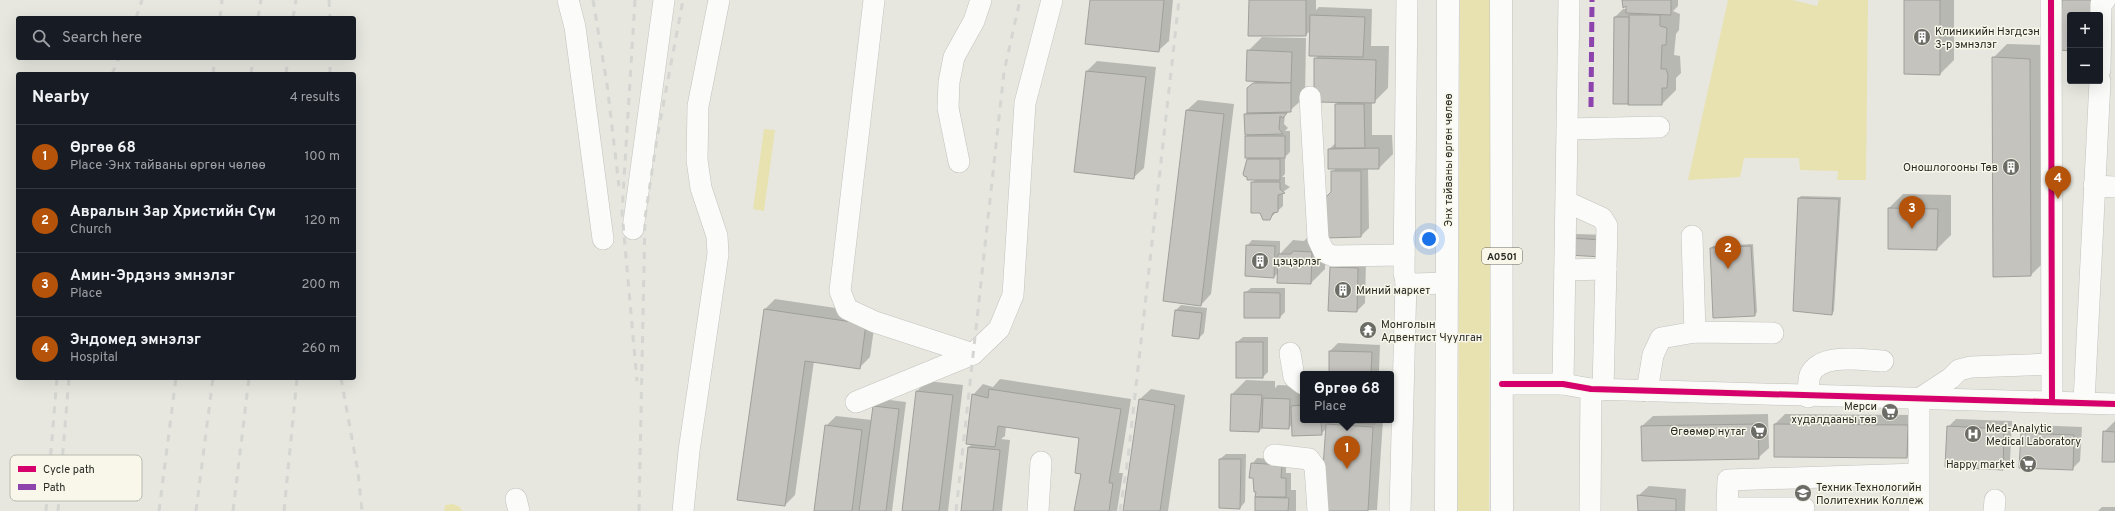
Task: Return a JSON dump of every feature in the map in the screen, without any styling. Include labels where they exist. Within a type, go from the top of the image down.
[{"type":"highway","name":"Энх тайваны өргөн чөлөө","points":[[1446,511],[1448,0]]},
{"type":"highway","name":"A0501","points":[[1502,0],[1502,511]]},
{"type":"street","points":[[568,0],[575,27],[603,239]]},
{"type":"street","points":[[633,228],[664,0]]},
{"type":"street","points":[[683,511],[689,451],[718,254],[717,236],[701,188],[696,160],[698,106],[719,0]]},
{"type":"street","points":[[874,0],[840,291],[847,309],[875,322],[973,354]]},
{"type":"street","points":[[959,162],[948,108],[949,82],[954,57],[974,21],[981,0]]},
{"type":"street","points":[[856,402],[973,354],[999,329],[1013,295],[1025,103],[1052,0]]},
{"type":"street","points":[[1400,511],[1397,383],[1406,281],[1404,273],[1404,255],[1407,0]]},
{"type":"street","points":[[1564,384],[1569,0]]},
{"type":"street","points":[[2051,0],[2052,402]]},
{"type":"street","points":[[2100,48],[2101,4],[2104,0]]},
{"type":"street","points":[[2084,402],[2100,84]]},
{"type":"street","points":[[1310,97],[1318,239],[1324,252],[1333,256],[1404,255]]},
{"type":"street","points":[[1568,130],[1659,128]]},
{"type":"street","points":[[2094,186],[2115,187]]},
{"type":"street","points":[[1567,202],[1602,218],[1607,226],[1606,269],[1590,511]]},
{"type":"street","points":[[1692,236],[1695,332]]},
{"type":"street","points":[[1565,270],[1606,269]]},
{"type":"street","points":[[1406,281],[1414,284],[1447,283]]},
{"type":"street","points":[[1647,391],[1653,355],[1661,338],[1695,332],[1773,333]]},
{"type":"street","points":[[1290,353],[1294,377],[1300,382]]},
{"type":"street","points":[[1808,397],[1810,375],[1818,366],[1832,359],[1883,361]]},
{"type":"street","points":[[1919,400],[1959,370],[1971,367],[2052,364]]},
{"type":"street","points":[[1502,384],[1564,384],[1597,389],[1808,397],[2084,402],[2115,404]]},
{"type":"street","points":[[1919,400],[1919,511]]},
{"type":"street","points":[[1274,455],[1309,459],[1315,467],[1318,511]]},
{"type":"street","points":[[1038,511],[1042,462]]},
{"type":"street","points":[[1804,477],[1804,510],[1727,508],[1728,480],[1804,477],[1918,474]]},
{"type":"shaded area","points":[[1460,0],[1491,0],[1489,511],[1458,511]]},
{"type":"shaded area","points":[[1728,0],[1792,0],[1817,6],[1819,0],[1868,0],[1866,180],[1837,180],[1838,171],[1800,170],[1799,158],[1744,158],[1740,177],[1688,180]]},
{"type":"shaded area","points":[[764,129],[775,130],[764,211],[753,209]]},
{"type":"shaded area","points":[[453,504],[460,507],[462,511],[444,511],[445,505]]},
{"type":"building","points":[[1090,0],[1164,0],[1159,52],[1085,44]]},
{"type":"building","points":[[1249,0],[1306,0],[1306,36],[1248,36]]},
{"type":"building","points":[[1622,0],[1671,0],[1671,15],[1626,13],[1626,6],[1623,8]]},
{"type":"building","name":"Клиникийн Нэгдсэн 3-р эмнэлэг","points":[[1904,0],[1940,0],[1940,75],[1904,74]]},
{"type":"building","points":[[2062,0],[2091,0],[2091,12],[2067,12],[2067,51],[2060,50]]},
{"type":"building","points":[[1310,15],[1365,17],[1363,57],[1309,56]]},
{"type":"building","points":[[1629,15],[1660,15],[1660,26],[1667,28],[1666,45],[1662,45],[1661,69],[1666,69],[1668,75],[1667,88],[1662,88],[1662,105],[1628,105]]},
{"type":"building","points":[[1614,17],[1629,17],[1628,104],[1613,104]]},
{"type":"building","points":[[1247,50],[1292,52],[1291,83],[1246,81]]},
{"type":"building","name":"Оношлогооны Төв","points":[[1992,57],[2030,59],[2031,276],[1993,277]]},
{"type":"building","points":[[1314,58],[1376,60],[1375,103],[1314,102]]},
{"type":"building","points":[[1086,71],[1146,77],[1134,179],[1074,172]]},
{"type":"building","points":[[1253,83],[1291,83],[1291,112],[1247,113],[1247,88]]},
{"type":"building","points":[[1335,104],[1364,104],[1365,148],[1335,148]]},
{"type":"building","points":[[1186,110],[1224,114],[1201,306],[1163,301]]},
{"type":"building","points":[[1287,113],[1283,118],[1280,116],[1279,129],[1283,134],[1245,135],[1244,114]]},
{"type":"building","points":[[1245,136],[1285,136],[1285,158],[1245,158]]},
{"type":"building","points":[[1379,148],[1379,169],[1328,169],[1328,149]]},
{"type":"building","points":[[1247,159],[1280,159],[1280,180],[1247,180],[1247,177],[1243,174]]},
{"type":"building","points":[[1331,171],[1361,171],[1361,237],[1325,238],[1320,203],[1331,192]]},
{"type":"building","points":[[1251,182],[1280,182],[1280,189],[1285,193],[1278,195],[1278,212],[1273,213],[1270,220],[1263,220],[1260,213],[1251,213]]},
{"type":"building","points":[[1798,198],[1839,199],[1832,315],[1793,311]]},
{"type":"building","points":[[1888,208],[1938,209],[1937,250],[1888,249]]},
{"type":"building","points":[[1569,238],[1603,240],[1602,257],[1568,255]]},
{"type":"building","name":"цэцэрлэг","points":[[1246,245],[1275,246],[1274,278],[1245,276]]},
{"type":"building","points":[[1751,246],[1755,316],[1713,318],[1710,248]]},
{"type":"building","points":[[1293,251],[1312,252],[1311,284],[1277,283],[1278,254],[1291,254]]},
{"type":"building","name":"Миний маркет","points":[[1330,267],[1358,268],[1357,312],[1328,311]]},
{"type":"building","points":[[1244,292],[1280,293],[1280,318],[1244,318]]},
{"type":"building","points":[[764,309],[866,324],[860,369],[805,361],[785,506],[737,500]]},
{"type":"building","points":[[1175,310],[1202,313],[1199,339],[1172,336]]},
{"type":"building","points":[[1236,342],[1263,342],[1263,378],[1236,378]]},
{"type":"building","points":[[1329,351],[1372,352],[1371,371],[1329,371]]},
{"type":"building","points":[[989,389],[1121,409],[1109,483],[1113,483],[1109,511],[1074,511],[1081,474],[1075,473],[1079,438],[998,426],[995,447],[966,444],[972,394],[988,398]]},
{"type":"building","points":[[916,391],[953,395],[939,511],[902,511]]},
{"type":"building","points":[[1231,394],[1262,395],[1259,432],[1230,431]]},
{"type":"building","points":[[1263,398],[1290,399],[1289,429],[1262,428]]},
{"type":"building","points":[[1139,399],[1175,405],[1160,511],[1123,511]]},
{"type":"building","points":[[1300,405],[1300,423],[1321,423],[1322,435],[1292,436],[1291,406]]},
{"type":"building","points":[[873,406],[899,409],[886,511],[859,511]]},
{"type":"building","points":[[1338,423],[1375,423],[1375,424]]},
{"type":"building","points":[[1326,424],[1373,427],[1368,511],[1320,511]]},
{"type":"building","points":[[1758,424],[1759,459],[1642,461],[1641,426]]},
{"type":"building","points":[[1774,424],[1908,425],[1907,458],[1774,457]]},
{"type":"building","points":[[825,425],[862,430],[852,511],[814,511]]},
{"type":"building","points":[[1947,426],[2004,429],[2003,470],[1945,467]]},
{"type":"building","points":[[2103,431],[2115,432],[2115,462],[2102,462]]},
{"type":"building","points":[[2021,433],[2074,435],[2073,470],[2019,468]]},
{"type":"building","points":[[968,447],[1000,450],[993,511],[961,511]]},
{"type":"building","points":[[1219,459],[1241,459],[1240,509],[1219,508]]},
{"type":"building","points":[[1251,463],[1282,465],[1281,478],[1286,478],[1286,497],[1255,497],[1256,492],[1254,492],[1253,478],[1249,478]]},
{"type":"building","points":[[1637,495],[1676,499],[1676,511],[1638,511]]},
{"type":"building","points":[[1255,497],[1289,498],[1288,511],[1255,511]]},
{"type":"railway","points":[[137,16],[142,0]]},
{"type":"railway","points":[[220,16],[222,0]]},
{"type":"railway","points":[[258,16],[261,0]]},
{"type":"railway","points":[[293,16],[296,0]]},
{"type":"railway","points":[[329,0],[330,16]]},
{"type":"railway","points":[[593,0],[607,84],[619,186]]},
{"type":"railway","points":[[635,0],[622,212],[637,381]]},
{"type":"railway","points":[[639,511],[645,218],[657,138],[683,0]]},
{"type":"railway","points":[[956,511],[1004,72],[1020,0]]},
{"type":"railway","points":[[1120,511],[1128,458],[1179,0]]},
{"type":"railway","points":[[113,72],[118,60]]},
{"type":"railway","points":[[213,72],[215,60]]},
{"type":"railway","points":[[251,72],[253,60]]},
{"type":"railway","points":[[286,72],[288,60]]},
{"type":"railway","points":[[330,60],[330,72]]},
{"type":"railway","points":[[51,455],[57,380]]},
{"type":"railway","points":[[63,455],[69,380]]},
{"type":"railway","points":[[159,511],[176,380]]},
{"type":"railway","points":[[196,511],[213,380]]},
{"type":"railway","points":[[233,511],[249,380]]},
{"type":"railway","points":[[284,511],[297,380]]},
{"type":"railway","points":[[341,380],[358,472],[362,511]]},
{"type":"railway","points":[[46,511],[47,501]]},
{"type":"railway","points":[[58,511],[59,501]]},
{"type":"marked path","points":[[1591,107],[1592,0]]},
{"type":"cycle path","points":[[2051,0],[2052,402]]},
{"type":"cycle path","points":[[1502,384],[1563,384],[1591,389],[2115,404]]},
{"type":"place","name":"Клиникийн Нэгдсэн 3-р эмнэлэг","points":[[1922,37]]},
{"type":"place","name":"Оношлогооны Төв","points":[[2011,167]]},
{"type":"place","name":"Эндомед эмнэлэг","points":[[2058,199]]},
{"type":"place","name":"Амин-Эрдэнэ эмнэлэг","points":[[1912,229]]},
{"type":"place","name":"цэцэрлэг","points":[[1260,261]]},
{"type":"place","name":"Авралын 3ар Христийн Сүм","points":[[1728,269]]},
{"type":"place","name":"Миний маркет","points":[[1343,290]]},
{"type":"place","name":"Монголын Адвентист Чуулган","points":[[1368,330]]},
{"type":"place","name":"Мерси худалдааны төв","points":[[1890,412]]},
{"type":"place","name":"Өгөөмөр нутаг","points":[[1759,431]]},
{"type":"place","name":"Med-Analytic Medical Laboratory","points":[[1973,434]]},
{"type":"place","name":"Happy market","points":[[2028,464]]},
{"type":"place","name":"Өргөө 68","points":[[1347,469]]},
{"type":"place","name":"Техник Технологийн Политехник Коллеж","points":[[1803,493]]}]
